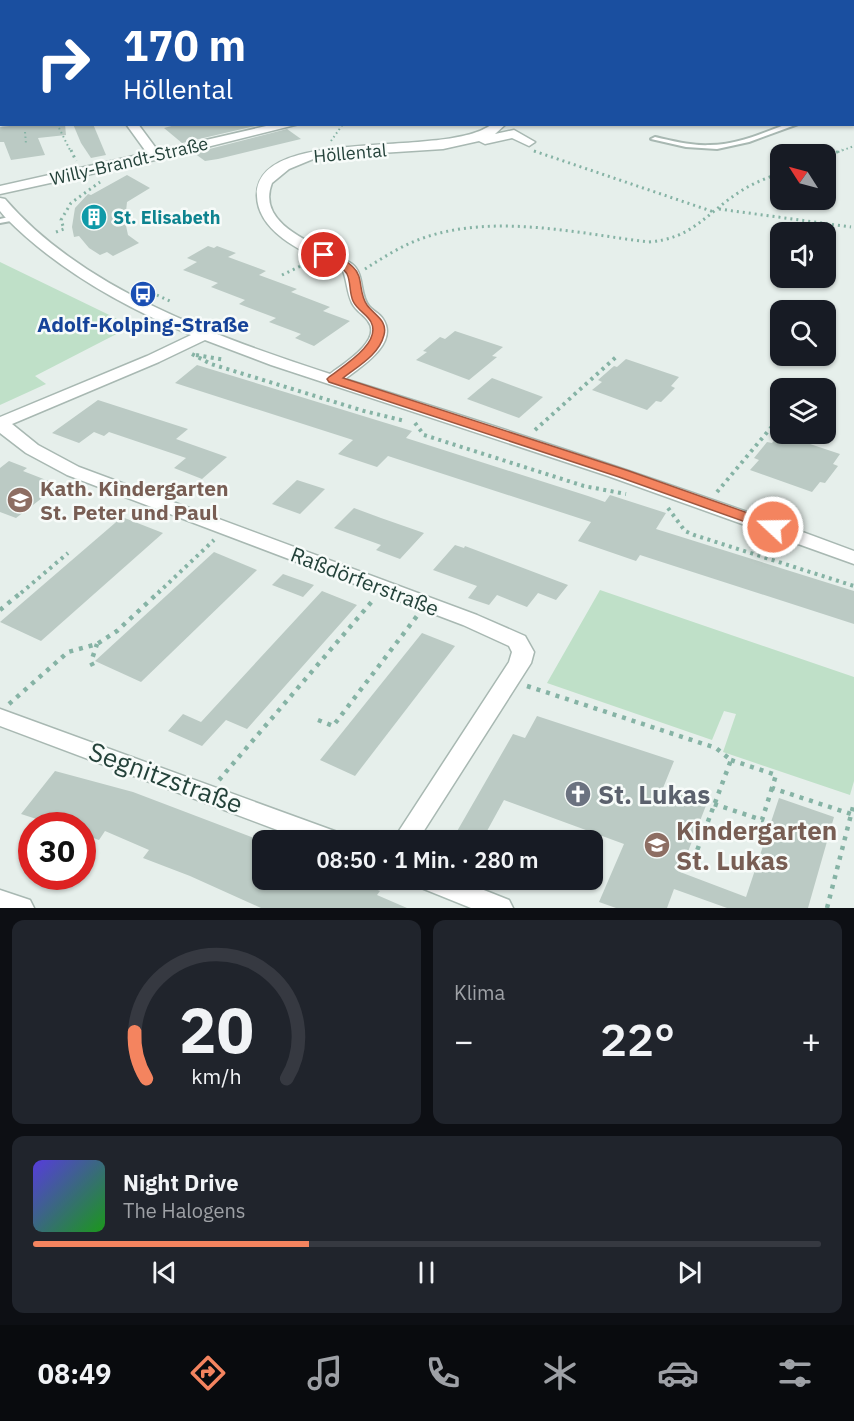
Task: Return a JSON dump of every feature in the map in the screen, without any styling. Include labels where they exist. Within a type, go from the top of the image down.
[{"type":"street","points":[[133,126],[155,156]]},
{"type":"street","name":"Willy-Brandt-Straße","points":[[0,190],[283,126]]},
{"type":"street","name":"Höllental","points":[[465,142],[491,132],[498,126]]},
{"type":"street","name":"Höllental","points":[[354,275],[348,268],[277,228],[269,218],[262,201],[263,186],[290,163],[317,153],[406,149],[514,134],[528,146]]},
{"type":"street","points":[[0,202],[7,220],[82,271],[131,300],[203,334],[248,352],[633,477],[753,519],[854,558]]},
{"type":"street","points":[[334,379],[371,350],[379,334],[377,321],[362,307],[355,291],[354,275]]},
{"type":"street","points":[[0,424],[153,359],[203,334]]},
{"type":"street","name":"Raßdörferstraße","points":[[0,424],[32,449],[73,471],[507,635],[517,641],[523,652],[520,663],[412,830]]},
{"type":"street","name":"Segnitzstraße","points":[[4,711],[305,830]]},
{"type":"street","points":[[455,890],[500,908]]},
{"type":"street","points":[[0,901],[21,908]]},
{"type":"lane","points":[[656,139],[716,147],[789,126]]},
{"type":"path","points":[[58,126],[80,166]]},
{"type":"path","points":[[25,132],[26,144]]},
{"type":"path","points":[[528,146],[714,212]]},
{"type":"path","points":[[836,153],[854,146]]},
{"type":"path","points":[[354,275],[426,237],[454,230],[501,227],[670,241],[704,223],[741,191],[770,178]]},
{"type":"path","points":[[56,232],[64,229],[61,220],[71,203],[106,179]]},
{"type":"path","points":[[718,209],[851,227]]},
{"type":"path","points":[[51,228],[63,238]]},
{"type":"path","points":[[282,275],[305,264]]},
{"type":"path","points":[[138,286],[179,306]]},
{"type":"path","points":[[192,354],[225,360]]},
{"type":"path","points":[[535,430],[616,357]]},
{"type":"path","points":[[364,411],[413,422],[418,425],[424,435],[584,486],[631,495]]},
{"type":"path","points":[[524,426],[546,434]]},
{"type":"path","points":[[717,492],[770,429]]},
{"type":"path","points":[[707,488],[728,496]]},
{"type":"path","points":[[659,503],[674,515],[685,531],[694,535],[854,586]]},
{"type":"path","points":[[4,711],[68,652],[97,644],[125,624],[225,530]]},
{"type":"path","points":[[0,610],[68,553]]},
{"type":"path","points":[[209,793],[286,699],[384,588]]},
{"type":"path","points":[[318,720],[333,726],[426,604]]},
{"type":"path","points":[[93,666],[91,662],[97,644]]},
{"type":"path","points":[[510,680],[716,748],[731,760],[776,775],[762,820],[714,804]]},
{"type":"path","points":[[689,872],[731,760]]},
{"type":"path","points":[[772,788],[851,814]]},
{"type":"path","points":[[827,908],[854,803]]},
{"type":"green space","points":[[0,262],[132,326],[35,376],[46,384],[0,405]]},
{"type":"green space","points":[[600,590],[854,677],[854,781],[850,795],[723,752],[736,714],[724,711],[712,740],[547,683]]},
{"type":"building","points":[[65,126],[66,135],[38,138],[45,155],[11,160],[4,142],[0,142],[0,127]]},
{"type":"building","points":[[74,126],[94,126],[106,155],[91,158]]},
{"type":"building","points":[[172,126],[254,126],[182,143],[164,128]]},
{"type":"building","points":[[287,129],[301,139],[205,161],[194,153]]},
{"type":"building","name":"St. Elisabeth","points":[[127,175],[150,188],[127,202],[125,221],[128,235],[139,243],[113,256],[107,252],[100,255],[89,248],[79,236],[74,237],[72,227],[75,208],[88,194],[91,195]]},
{"type":"building","points":[[208,246],[214,248],[217,246],[236,253],[228,257],[266,271],[259,275],[297,289],[291,292],[330,307],[323,311],[350,321],[314,346],[295,338],[301,334],[269,322],[276,318],[239,304],[245,300],[211,287],[218,283],[183,270],[197,262],[187,258]]},
{"type":"building","points":[[455,331],[503,347],[492,356],[497,357],[469,380],[416,360],[427,352],[423,351],[440,337],[445,339]]},
{"type":"building","points":[[626,359],[679,377],[671,386],[675,388],[661,402],[656,401],[647,410],[592,390],[602,382],[598,380]]},
{"type":"building","points":[[197,365],[412,431],[406,438],[605,502],[610,495],[666,513],[656,529],[854,591],[854,624],[640,555],[636,561],[578,541],[591,522],[388,456],[377,467],[338,454],[353,440],[175,383]]},
{"type":"building","points":[[492,378],[543,397],[519,418],[467,399]]},
{"type":"building","points":[[98,400],[188,429],[176,439],[227,457],[202,479],[174,468],[186,458],[109,432],[104,436],[94,432],[79,443],[52,433]]},
{"type":"building","points":[[767,442],[770,444],[810,444],[840,454],[833,464],[838,466],[825,483],[820,482],[812,492],[750,470],[759,460],[754,458]]},
{"type":"building","name":"Kath. Kindergarten St. Peter und Paul","points":[[9,461],[27,468],[23,471],[59,485],[16,518],[0,512],[0,468]]},
{"type":"building","points":[[297,480],[325,489],[300,514],[272,504]]},
{"type":"building","points":[[354,508],[424,533],[400,559],[376,550],[381,545],[334,528]]},
{"type":"building","points":[[122,517],[163,533],[41,641],[0,622]]},
{"type":"building","points":[[455,545],[464,548],[465,546],[568,585],[556,600],[538,593],[527,607],[497,595],[489,605],[468,598],[477,586],[433,570]]},
{"type":"building","points":[[214,552],[257,570],[141,682],[95,661]]},
{"type":"building","points":[[283,574],[314,585],[303,597],[272,585]]},
{"type":"building","points":[[322,591],[357,605],[247,729],[226,720],[202,746],[168,731],[183,714],[201,722]]},
{"type":"building","points":[[422,633],[455,646],[355,776],[320,760]]},
{"type":"building","points":[[537,716],[674,761],[663,788],[707,803],[680,872],[746,897],[779,798],[834,817],[808,908],[727,908],[674,889],[667,908],[616,908],[599,902],[624,844],[603,836],[603,830],[586,830],[504,800],[488,830],[458,830],[513,734],[525,738]]},
{"type":"building","points":[[55,771],[133,792],[252,837],[252,890],[378,890],[380,891],[377,895],[407,908],[261,908],[143,858],[149,850],[105,831],[99,840],[96,839],[96,812],[23,812]]},
{"type":"place","name":"St. Elisabeth","points":[[94,217]]},
{"type":"place","name":"Adolf-Kolping-Straße","points":[[143,294]]},
{"type":"place","name":"Kath. Kindergarten St. Peter und Paul","points":[[20,500]]},
{"type":"place","name":"St. Lukas","points":[[578,794]]},
{"type":"place","name":"Kindergarten St. Lukas","points":[[657,845]]},
{"type":"route","points":[[324,255],[348,268],[354,275],[355,291],[362,307],[377,321],[379,334],[371,350],[334,379],[624,474],[773,527]]}]
